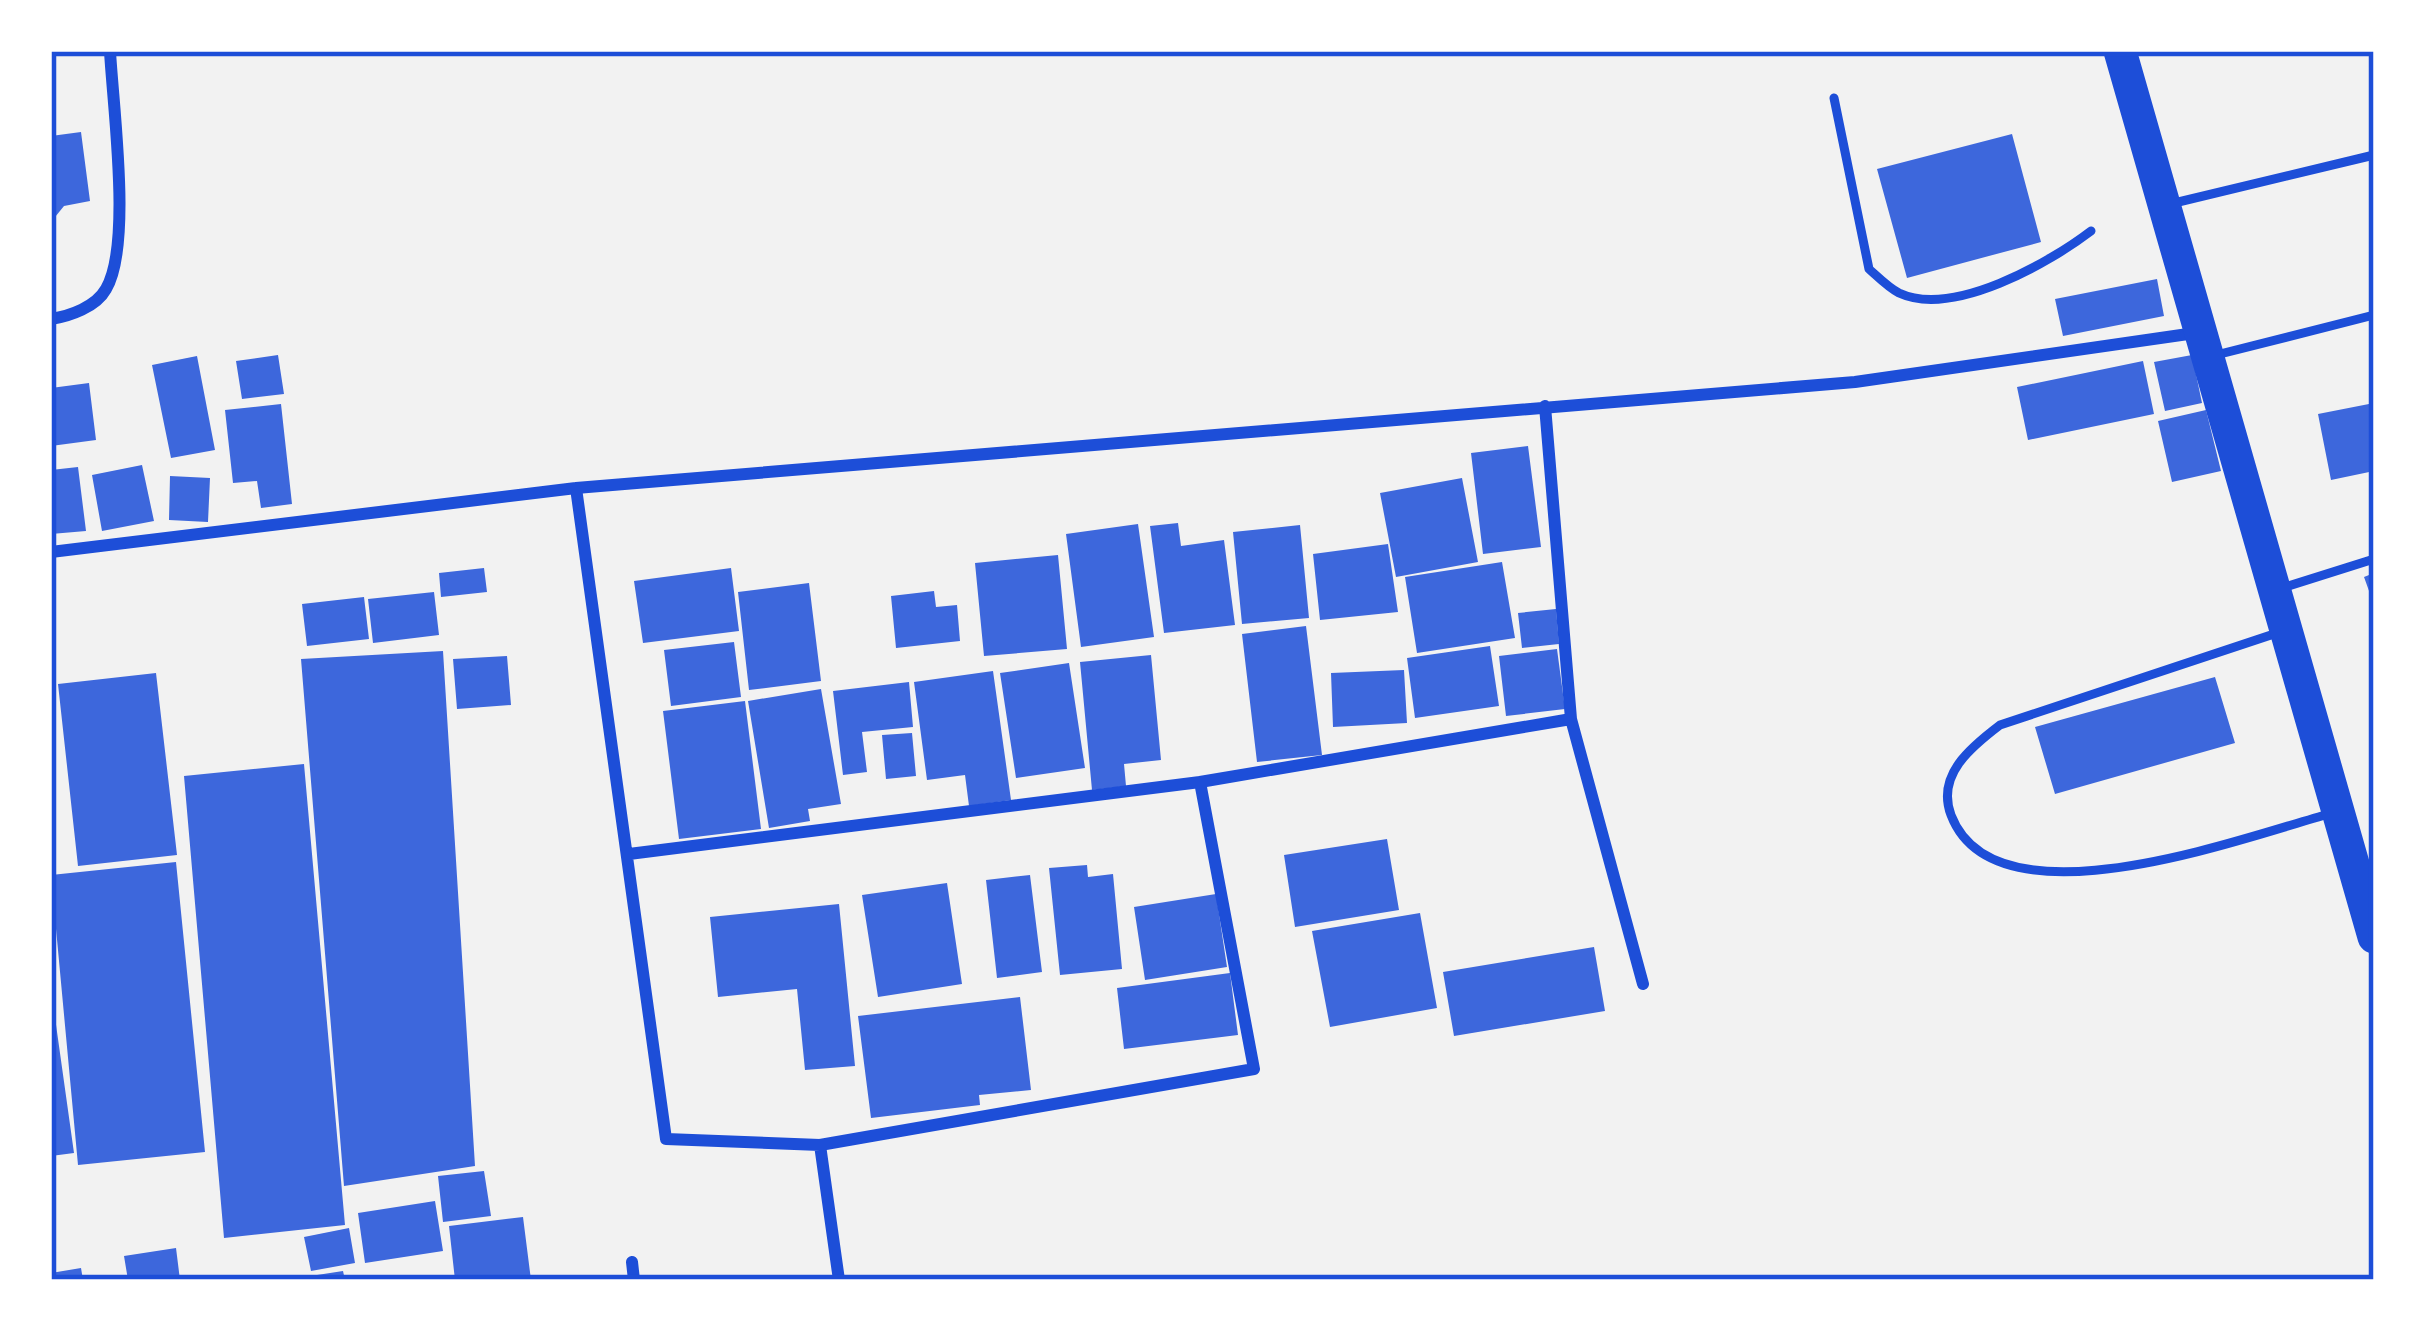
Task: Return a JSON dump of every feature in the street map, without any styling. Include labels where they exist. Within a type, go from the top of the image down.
[{"type":"highway","points":[[2120,51],[2374,937]]},
{"type":"street","points":[[51,319],[71,316],[104,294],[120,257],[110,51]]},
{"type":"street","points":[[51,552],[576,488],[1855,382],[2206,344]]},
{"type":"street","points":[[1545,406],[1571,719],[1643,984]]},
{"type":"street","points":[[576,488],[666,1139],[820,1145],[1254,1069],[1200,782]]},
{"type":"street","points":[[628,854],[1200,782],[1571,719]]},
{"type":"street","points":[[820,1145],[839,1280]]},
{"type":"street","points":[[632,1262],[634,1280]]},
{"type":"lane","points":[[1834,98],[1869,269],[1900,294],[1931,298],[2018,280],[2091,231]]},
{"type":"lane","points":[[2165,205],[2374,155]]},
{"type":"lane","points":[[2206,344],[2374,315]]},
{"type":"lane","points":[[2275,590],[2374,559]]},
{"type":"lane","points":[[2285,630],[2000,725],[1967,750],[1946,785],[1950,813],[1986,860],[2018,871],[2138,866],[2340,811]]},
{"type":"building","points":[[81,132],[90,201],[64,206],[51,222],[51,136]]},
{"type":"building","points":[[2012,134],[2041,242],[1907,278],[1877,169]]},
{"type":"building","points":[[2157,279],[2164,316],[2063,336],[2055,299]]},
{"type":"building","points":[[278,355],[284,394],[242,399],[236,361]]},
{"type":"building","points":[[2192,355],[2202,403],[2165,411],[2154,362]]},
{"type":"building","points":[[197,356],[215,450],[171,458],[152,365]]},
{"type":"building","points":[[2143,361],[2154,414],[2028,440],[2017,387]]},
{"type":"building","points":[[89,383],[96,440],[51,446],[51,388]]},
{"type":"building","points":[[2374,403],[2374,471],[2331,480],[2318,414]]},
{"type":"building","points":[[281,404],[292,504],[261,508],[257,481],[233,483],[225,410]]},
{"type":"building","points":[[2206,410],[2221,471],[2172,482],[2158,421]]},
{"type":"building","points":[[1528,446],[1541,547],[1483,554],[1471,453]]},
{"type":"building","points":[[142,465],[154,521],[102,531],[92,475]]},
{"type":"building","points":[[78,467],[86,531],[51,534],[51,470]]},
{"type":"building","points":[[170,476],[210,478],[208,522],[169,520]]},
{"type":"building","points":[[1462,478],[1478,562],[1396,577],[1380,493]]},
{"type":"building","points":[[1178,523],[1181,546],[1224,540],[1235,625],[1164,633],[1150,526]]},
{"type":"building","points":[[1138,524],[1154,637],[1081,647],[1066,534]]},
{"type":"building","points":[[1300,525],[1309,618],[1242,624],[1233,532]]},
{"type":"building","points":[[1388,544],[1398,612],[1320,620],[1313,554]]},
{"type":"building","points":[[1058,555],[1067,649],[984,656],[975,563]]},
{"type":"building","points":[[1502,562],[1515,638],[1417,653],[1405,577]]},
{"type":"building","points":[[484,568],[487,592],[441,597],[439,573]]},
{"type":"building","points":[[731,568],[739,631],[643,643],[634,581]]},
{"type":"building","points":[[2374,573],[2374,602],[2373,602],[2364,577]]},
{"type":"building","points":[[809,583],[821,681],[749,690],[738,592]]},
{"type":"building","points":[[934,591],[936,607],[957,605],[960,641],[896,648],[891,596]]},
{"type":"building","points":[[434,592],[439,635],[373,643],[368,599]]},
{"type":"building","points":[[364,597],[369,639],[307,646],[302,604]]},
{"type":"building","points":[[1556,609],[1559,644],[1522,648],[1518,613]]},
{"type":"building","points":[[1306,626],[1322,755],[1257,762],[1242,634]]},
{"type":"building","points":[[734,642],[741,697],[671,706],[664,650]]},
{"type":"building","points":[[1490,646],[1499,706],[1415,718],[1407,658]]},
{"type":"building","points":[[1557,649],[1565,709],[1506,716],[1499,656]]},
{"type":"building","points":[[443,651],[475,1166],[344,1186],[301,659]]},
{"type":"building","points":[[1151,655],[1161,760],[1124,764],[1126,786],[1092,790],[1080,662]]},
{"type":"building","points":[[507,656],[511,705],[457,709],[453,659]]},
{"type":"building","points":[[1069,663],[1085,768],[1016,778],[1000,673]]},
{"type":"building","points":[[1404,670],[1407,723],[1333,727],[1331,673]]},
{"type":"building","points":[[993,671],[1011,800],[969,806],[965,775],[927,780],[914,682]]},
{"type":"building","points":[[156,673],[177,855],[78,866],[58,684]]},
{"type":"building","points":[[2215,677],[2235,743],[2055,794],[2035,727]]},
{"type":"building","points":[[909,682],[913,727],[862,732],[867,772],[843,775],[833,691]]},
{"type":"building","points":[[821,689],[841,804],[808,809],[810,821],[769,828],[748,701]]},
{"type":"building","points":[[745,701],[761,829],[679,839],[663,711]]},
{"type":"building","points":[[912,733],[916,776],[886,779],[882,735]]},
{"type":"building","points":[[304,764],[345,1225],[224,1238],[184,776]]},
{"type":"building","points":[[1387,839],[1399,910],[1295,927],[1284,855]]},
{"type":"building","points":[[176,862],[205,1152],[78,1165],[51,875]]},
{"type":"building","points":[[1087,865],[1088,877],[1113,874],[1122,969],[1060,975],[1049,868]]},
{"type":"building","points":[[1030,875],[1042,972],[997,978],[986,880]]},
{"type":"building","points":[[947,883],[962,984],[878,997],[862,895]]},
{"type":"building","points":[[1216,894],[1227,967],[1145,980],[1134,907]]},
{"type":"building","points":[[839,904],[855,1066],[805,1070],[797,989],[718,997],[710,917]]},
{"type":"building","points":[[1420,913],[1437,1008],[1330,1027],[1312,931]]},
{"type":"building","points":[[1594,947],[1605,1011],[1454,1036],[1443,972]]},
{"type":"building","points":[[1230,973],[1238,1035],[1124,1049],[1117,988]]},
{"type":"building","points":[[51,989],[74,1153],[51,1156]]},
{"type":"building","points":[[1020,997],[1031,1090],[979,1095],[980,1105],[871,1118],[858,1016]]},
{"type":"building","points":[[484,1171],[491,1216],[443,1222],[438,1176]]},
{"type":"building","points":[[435,1201],[443,1251],[365,1263],[358,1213]]},
{"type":"building","points":[[523,1217],[531,1280],[455,1280],[449,1226]]},
{"type":"building","points":[[349,1228],[355,1263],[311,1271],[304,1237]]},
{"type":"building","points":[[176,1248],[180,1280],[128,1280],[124,1256]]},
{"type":"building","points":[[81,1268],[83,1280],[51,1280],[51,1273]]},
{"type":"building","points":[[343,1271],[345,1280],[304,1277]]}]
